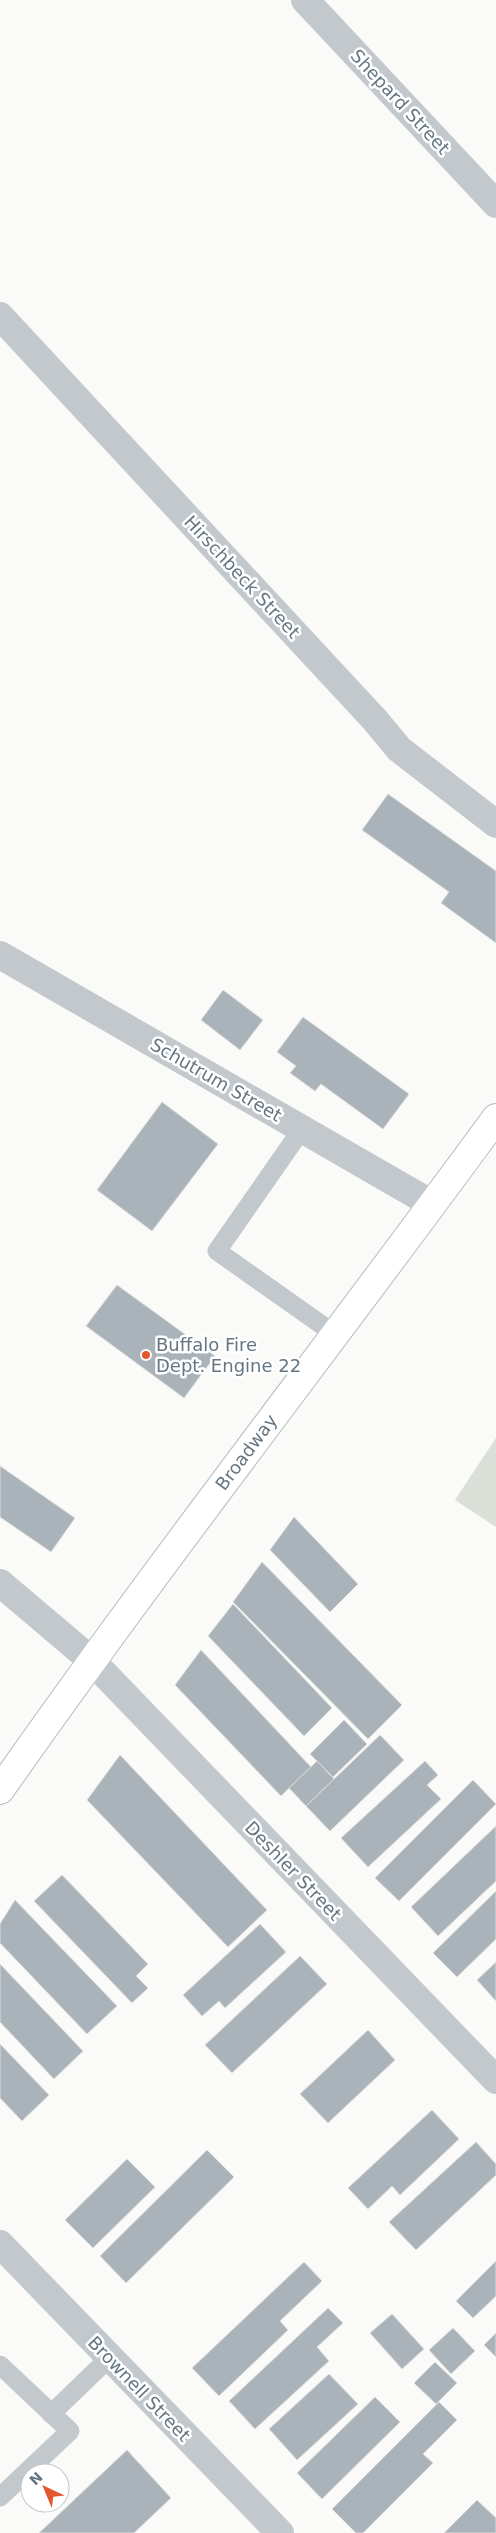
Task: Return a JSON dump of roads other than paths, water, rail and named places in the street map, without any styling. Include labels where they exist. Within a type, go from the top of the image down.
[{"type":"main road","name":"Broadway","points":[[0,1790],[91,1660],[336,1335],[496,1118]]},
{"type":"street","name":"Shepard Street","points":[[305,0],[496,204]]},
{"type":"street","name":"Hirschbeck Street","points":[[0,316],[375,720],[399,749],[496,824]]},
{"type":"street","name":"Schutrum Street","points":[[0,955],[432,1204]]},
{"type":"street","name":"Deshler Street","points":[[0,1583],[91,1660],[496,2080]]},
{"type":"street","name":"Brownell Street","points":[[0,2244],[280,2533]]},
{"type":"lane","points":[[302,1129],[217,1251],[336,1335]]},
{"type":"lane","points":[[51,2414],[110,2358]]},
{"type":"lane","points":[[0,2365],[70,2431],[0,2497]]},
{"type":"place","name":"Buffalo Fire Dept. Engine 22","points":[[146,1355]]}]
